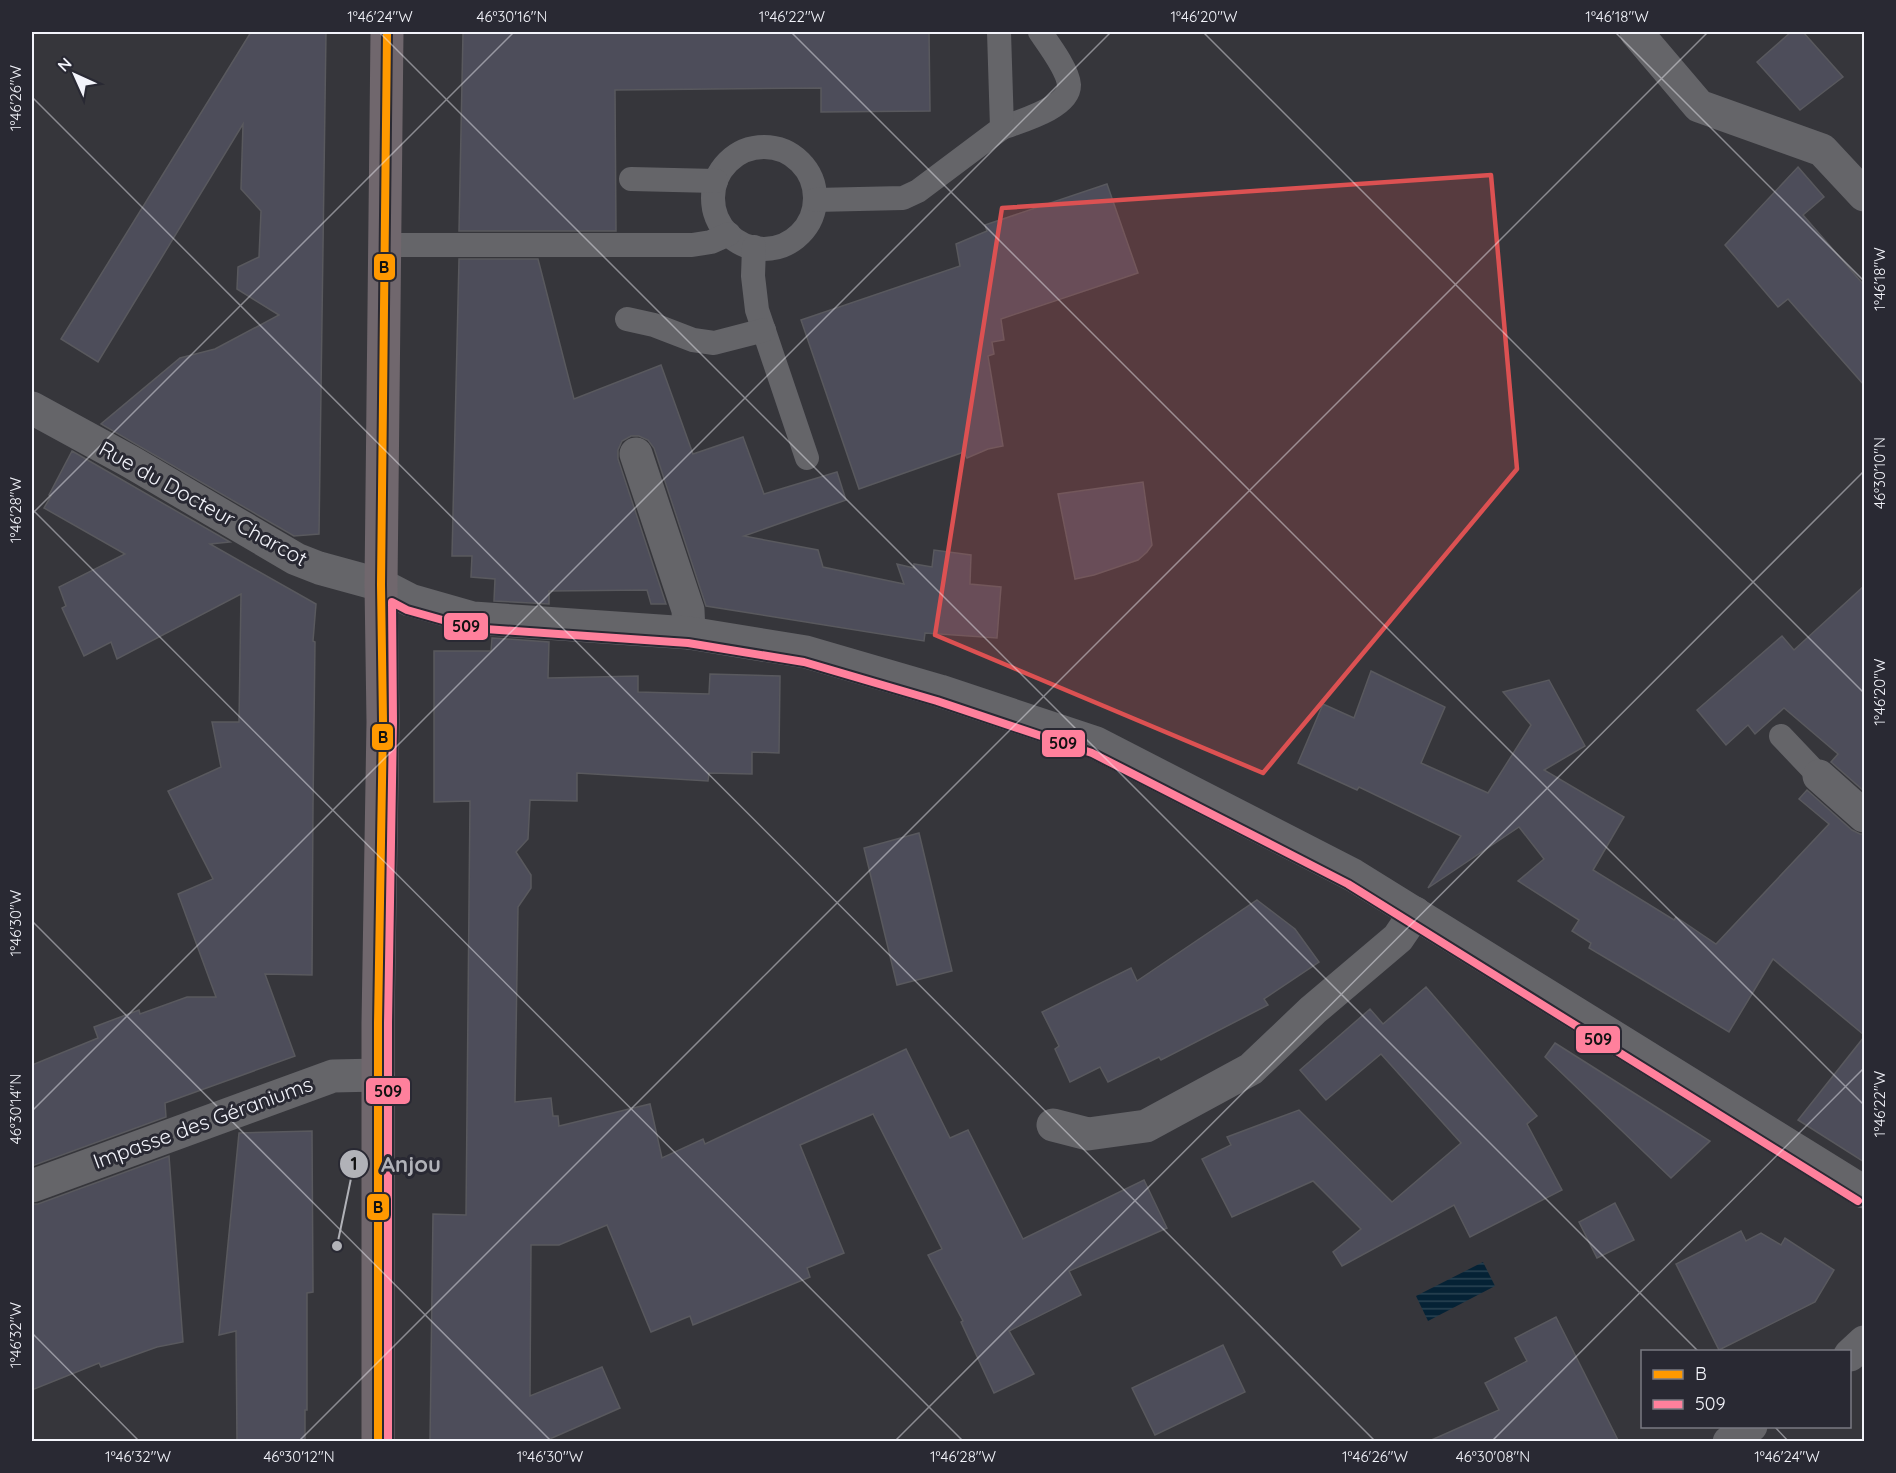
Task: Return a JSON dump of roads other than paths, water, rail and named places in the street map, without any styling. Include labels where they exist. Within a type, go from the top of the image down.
[{"type":"main road","points":[[378,1442],[378,1075],[383,722],[381,585],[387,32]]},
{"type":"street","points":[[1636,32],[1699,106],[1822,150],[1864,195]]},
{"type":"street","name":"Rue du Docteur Charcot","points":[[32,408],[131,462],[296,559],[381,585],[410,600],[473,618],[689,633],[806,652],[940,691],[1096,743],[1339,867],[1864,1192]]},
{"type":"street","points":[[636,454],[688,610],[689,633]]},
{"type":"street","points":[[1819,776],[1864,816]]},
{"type":"street","points":[[1053,1125],[1088,1134],[1146,1126],[1251,1069],[1313,1010],[1398,938],[1415,913]]},
{"type":"street","name":"Impasse des Géraniums","points":[[32,1186],[333,1076],[378,1075]]},
{"type":"street","points":[[1851,1354],[1864,1342]]},
{"type":"street","points":[[1729,1442],[1748,1428]]},
{"type":"lane","points":[[999,32],[1002,128]]},
{"type":"lane","points":[[815,200],[903,198],[933,181],[1002,128],[1058,105],[1067,96],[1069,84],[1062,67],[1040,32]]},
{"type":"lane","points":[[774,147],[800,160],[809,172],[814,186],[815,200],[813,214],[806,228],[796,238],[769,249],[740,243],[729,234],[720,223],[713,195],[716,181],[723,167],[734,157],[746,150],[774,147]]},
{"type":"lane","points":[[631,179],[716,181]]},
{"type":"lane","points":[[385,245],[692,245],[711,242],[729,234]]},
{"type":"lane","points":[[754,247],[753,276],[757,310],[807,458]]},
{"type":"lane","points":[[627,319],[654,325],[693,340],[714,343],[764,330]]},
{"type":"lane","points":[[1781,736],[1819,776]]},
{"type":"water","points":[[1483,1262],[1495,1286],[1428,1321],[1416,1296]]},
{"type":"place","name":"Anjou","points":[[337,1246]]}]
